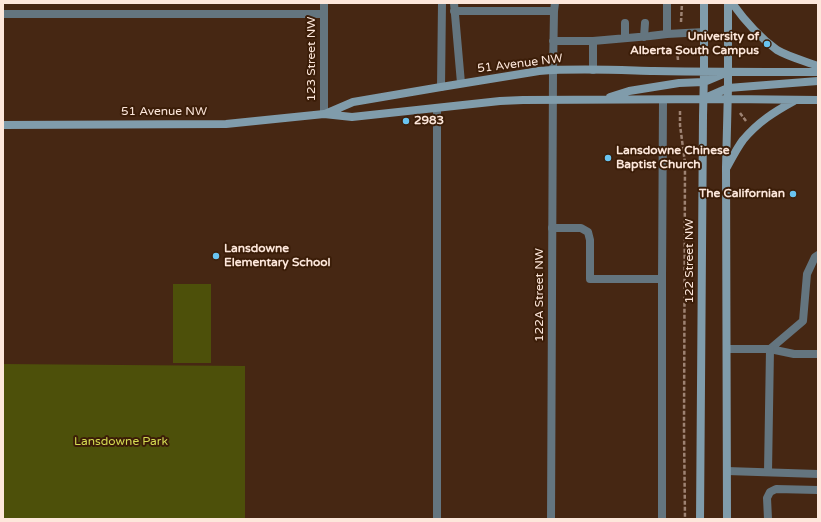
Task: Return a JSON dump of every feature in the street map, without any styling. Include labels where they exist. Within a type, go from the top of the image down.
[{"type":"main road","name":"122 Street NW","points":[[700,519],[704,3]]},
{"type":"main road","points":[[727,519],[726,167],[728,3]]},
{"type":"main road","points":[[732,3],[757,34],[778,50],[818,66]]},
{"type":"main road","name":"51 Avenue NW","points":[[324,114],[353,102],[539,71],[818,72]]},
{"type":"main road","points":[[601,99],[629,91],[679,83],[704,82],[728,72]]},
{"type":"main road","points":[[703,100],[728,88],[818,80]]},
{"type":"main road","name":"51 Avenue NW","points":[[3,125],[226,124],[324,114],[352,117],[500,101],[553,99],[818,100]]},
{"type":"main road","points":[[726,167],[742,141],[758,124],[775,111],[796,100]]},
{"type":"street","name":"123 Street NW","points":[[324,3],[324,114]]},
{"type":"street","points":[[441,87],[442,3]]},
{"type":"street","points":[[667,3],[667,34]]},
{"type":"street","points":[[461,83],[454,7],[555,7]]},
{"type":"street","name":"122A Street NW","points":[[551,519],[553,41],[555,7]]},
{"type":"street","points":[[3,14],[324,14]]},
{"type":"street","points":[[625,23],[625,38]]},
{"type":"street","points":[[644,36],[645,23]]},
{"type":"street","points":[[553,41],[593,41],[704,32]]},
{"type":"street","points":[[593,41],[594,70]]},
{"type":"street","points":[[662,519],[663,100]]},
{"type":"street","points":[[436,519],[437,108]]},
{"type":"street","points":[[552,228],[581,228],[588,232],[590,240],[590,279],[662,280]]},
{"type":"street","points":[[768,472],[770,349],[803,321],[807,274],[815,257],[818,255]]},
{"type":"street","points":[[727,349],[770,349],[794,354],[818,354]]},
{"type":"street","points":[[727,471],[818,474]]},
{"type":"street","points":[[768,519],[768,498],[770,492],[776,489],[818,490]]},
{"type":"path","points":[[679,71],[677,50],[682,18],[682,3]]},
{"type":"path","points":[[741,56],[749,47]]},
{"type":"path","points":[[680,100],[680,125],[686,163],[684,429],[685,519]]},
{"type":"path","points":[[740,113],[747,122]]},
{"type":"green space","points":[[173,284],[211,284],[211,363],[173,363]]},
{"type":"green space","name":"Lansdowne Park","points":[[3,364],[245,366],[245,519],[3,519]]},
{"type":"place","name":"University of Alberta South Campus","points":[[767,44]]},
{"type":"place","name":"2983","points":[[406,121]]},
{"type":"place","name":"Lansdowne Chinese Baptist Church","points":[[608,158]]},
{"type":"place","name":"The Californian","points":[[793,194]]},
{"type":"place","name":"Lansdowne Elementary School","points":[[216,256]]}]
